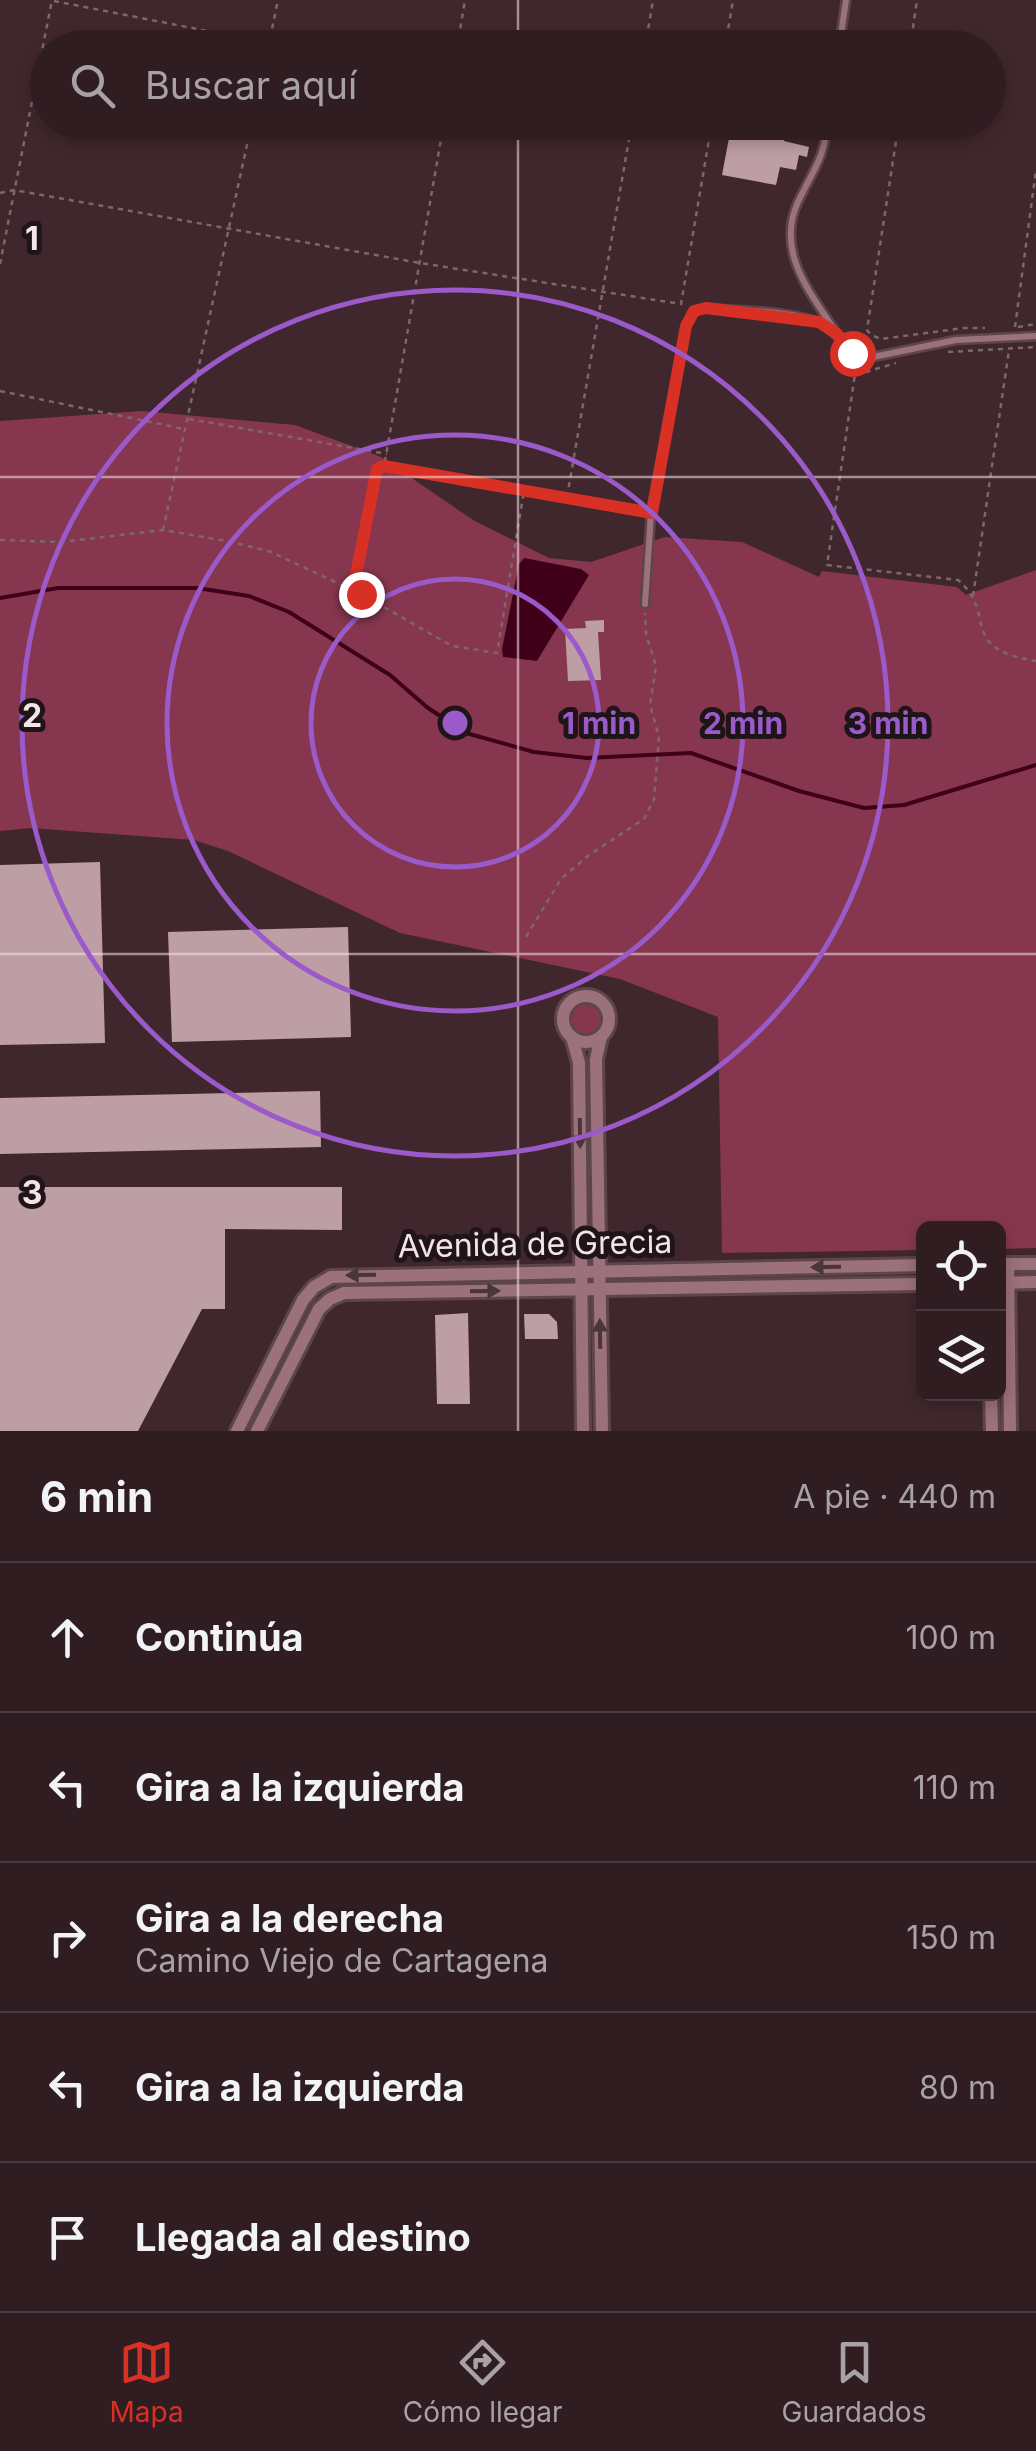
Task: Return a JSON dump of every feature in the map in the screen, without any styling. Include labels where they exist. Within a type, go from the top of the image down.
[{"type":"street","points":[[584,1431],[579,1063],[564,1024],[565,1009],[575,998],[590,996],[603,1003],[610,1016],[596,1059],[602,1431]]},
{"type":"street","points":[[572,1037],[586,1042],[601,1037]]},
{"type":"street","points":[[1006,1264],[1036,1264]]},
{"type":"street","name":"Avenida de Grecia","points":[[237,1431],[304,1300],[314,1286],[331,1277],[916,1266]]},
{"type":"street","points":[[1006,1282],[1036,1282]]},
{"type":"street","name":"Avenida de Grecia","points":[[258,1431],[320,1309],[330,1298],[344,1293],[916,1284]]},
{"type":"street","points":[[1004,1311],[1010,1431]]},
{"type":"street","points":[[992,1401],[992,1431]]},
{"type":"lane","points":[[842,30],[846,0]]},
{"type":"lane","points":[[826,140],[824,156],[798,202],[790,226],[790,246],[796,269],[852,353],[863,359],[956,340],[1036,336]]},
{"type":"lane","points":[[646,604],[652,513],[686,326],[694,311],[706,308],[789,316],[819,322],[837,334]]},
{"type":"path","points":[[46,30],[52,0],[193,30]]},
{"type":"path","points":[[271,30],[278,0]]},
{"type":"path","points":[[460,30],[466,0]]},
{"type":"path","points":[[648,30],[653,0]]},
{"type":"path","points":[[728,30],[733,0]]},
{"type":"path","points":[[913,30],[918,0]]},
{"type":"path","points":[[0,264],[30,110]]},
{"type":"path","points":[[163,530],[248,140]]},
{"type":"path","points":[[384,466],[441,140]]},
{"type":"path","points":[[566,498],[629,140]]},
{"type":"path","points":[[0,192],[14,190],[420,263],[681,304],[709,140]]},
{"type":"path","points":[[896,140],[867,330],[870,336],[880,339],[993,328]]},
{"type":"path","points":[[1016,327],[1036,170]]},
{"type":"path","points":[[1008,329],[1036,324]]},
{"type":"path","points":[[949,352],[1036,347]]},
{"type":"path","points":[[973,600],[1010,350]]},
{"type":"path","points":[[893,364],[854,375],[827,565],[958,580],[968,588],[984,639],[999,652],[1036,661]]},
{"type":"path","points":[[0,392],[185,430]]},
{"type":"path","points":[[188,419],[386,454]]},
{"type":"path","points":[[353,590],[377,469],[384,466],[652,513]]},
{"type":"path","points":[[0,540],[61,542],[163,530],[271,552],[353,590],[452,646],[497,653],[524,491]]},
{"type":"path","points":[[526,937],[560,879],[589,854],[644,819],[650,808],[660,747],[650,705],[656,666],[646,634],[646,604]]},
{"type":"shaded area","points":[[142,411],[295,425],[381,457],[473,520],[549,558],[591,562],[665,537],[742,542],[819,577],[822,571],[957,587],[966,595],[1036,570],[1036,1248],[1006,1249],[1006,1221],[916,1221],[916,1250],[722,1253],[718,1017],[620,979],[400,933],[228,851],[194,840],[31,828],[0,831],[0,421]]},
{"type":"shaded area","points":[[524,558],[581,569],[589,575],[537,661],[503,657],[519,564]]},
{"type":"shaded area","points":[[587,999],[600,1005],[606,1018],[600,1031],[587,1037],[574,1031],[568,1018],[574,1005]]},
{"type":"building","points":[[729,140],[784,140],[809,147],[807,157],[799,155],[796,170],[780,167],[776,185],[722,175]]},
{"type":"building","points":[[604,620],[604,632],[598,632],[601,680],[568,681],[565,629],[586,628],[585,621]]},
{"type":"building","points":[[100,862],[105,1043],[0,1045],[0,865]]},
{"type":"building","points":[[348,927],[351,1037],[172,1042],[168,932]]},
{"type":"building","points":[[320,1091],[321,1147],[0,1154],[0,1098]]},
{"type":"building","points":[[0,1187],[342,1187],[342,1230],[225,1229],[225,1309],[202,1309],[138,1431],[0,1431]]},
{"type":"building","points":[[468,1313],[470,1404],[437,1404],[435,1315]]},
{"type":"building","points":[[524,1314],[549,1314],[557,1322],[558,1339],[525,1339]]},
{"type":"waterway","points":[[0,598],[58,588],[197,588],[249,596],[289,612],[390,675],[428,708],[466,733],[534,752],[587,758],[691,753],[799,791],[864,808],[904,805],[1036,765]]},
{"type":"route","points":[[361,594],[353,590],[377,469],[384,466],[652,513],[686,326],[694,311],[706,308],[819,322],[837,334],[852,353]]}]
